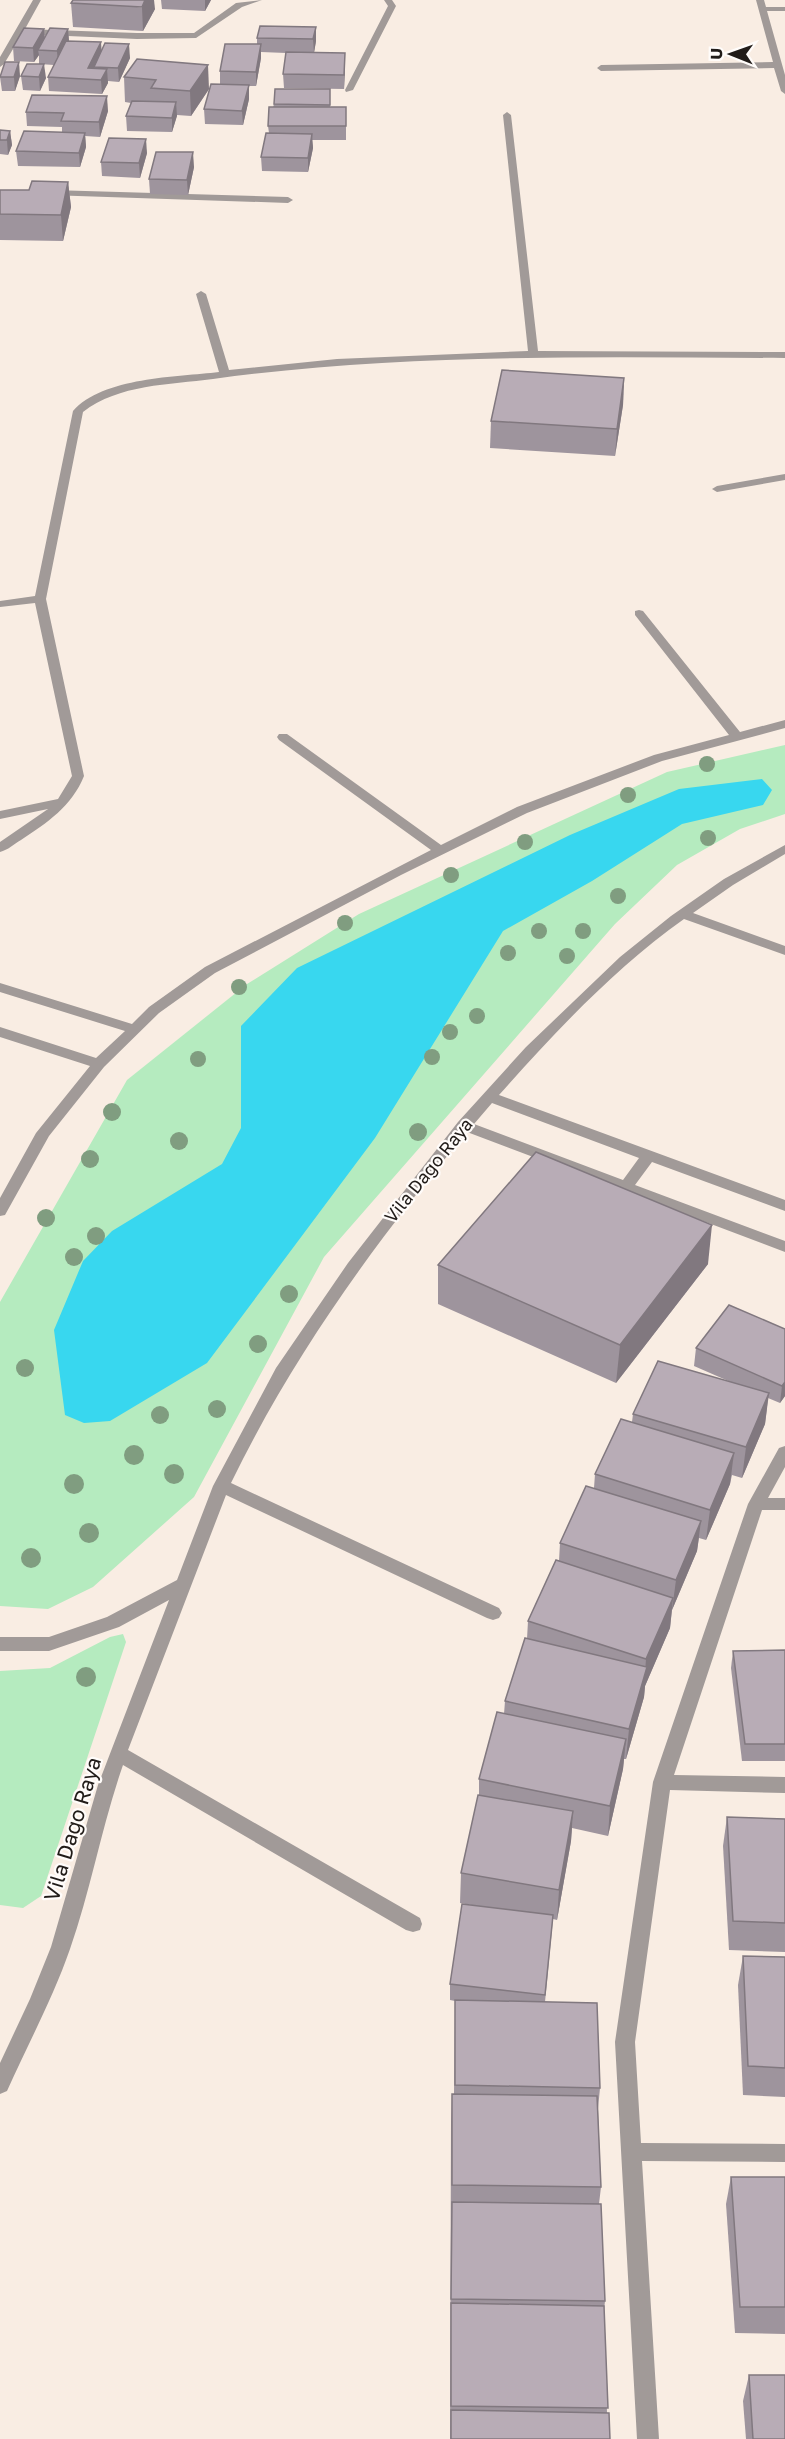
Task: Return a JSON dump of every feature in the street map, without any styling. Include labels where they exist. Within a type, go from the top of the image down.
[{"type":"street","points":[[0,64],[37,0]]},
{"type":"street","points":[[18,31],[137,36],[196,35],[239,5],[258,0]]},
{"type":"street","points":[[350,90],[393,6],[388,0]]},
{"type":"street","points":[[785,9],[761,4],[785,91]]},
{"type":"street","points":[[601,68],[777,65]]},
{"type":"street","points":[[507,115],[532,354]]},
{"type":"street","points":[[35,192],[288,200]]},
{"type":"street","points":[[201,294],[225,373]]},
{"type":"street","points":[[0,848],[64,802],[74,790],[78,776],[40,598],[78,411],[88,401],[106,392],[225,373],[392,357],[532,354],[785,355]]},
{"type":"street","points":[[717,489],[785,477]]},
{"type":"street","points":[[0,604],[40,598]]},
{"type":"street","points":[[639,613],[738,737]]},
{"type":"street","points":[[0,1211],[43,1133],[99,1064],[154,1010],[210,970],[270,936],[522,810],[658,758],[785,724]]},
{"type":"street","points":[[283,737],[440,850]]},
{"type":"street","points":[[0,815],[64,802]]},
{"type":"street","name":"Vila Dago Raya","points":[[0,2085],[60,1948],[99,1810],[118,1753],[221,1486],[244,1440],[304,1339],[366,1249],[463,1125],[582,998],[647,940],[682,914],[741,872],[785,849]]},
{"type":"street","points":[[682,914],[785,951]]},
{"type":"street","points":[[0,987],[134,1029]]},
{"type":"street","points":[[0,1032],[99,1064]]},
{"type":"street","points":[[488,1096],[785,1206]]},
{"type":"street","points":[[463,1125],[785,1247]]},
{"type":"street","points":[[626,1187],[649,1155]]},
{"type":"street","points":[[648,2439],[625,2042],[662,1782],[756,1504],[785,1452]]},
{"type":"street","points":[[221,1486],[494,1613]]},
{"type":"street","points":[[756,1504],[785,1504]]},
{"type":"street","points":[[0,1644],[49,1644],[113,1622],[184,1584]]},
{"type":"street","points":[[118,1753],[413,1924]]},
{"type":"street","points":[[662,1782],[785,1785]]},
{"type":"street","points":[[630,2152],[785,2153]]},
{"type":"green space","points":[[785,745],[785,814],[740,829],[677,865],[615,924],[324,1257],[194,1497],[93,1587],[48,1609],[0,1606],[0,1302],[127,1080],[247,984],[359,914],[667,772]]},
{"type":"green space","points":[[123,1634],[126,1642],[41,1896],[23,1908],[0,1905],[0,1671],[50,1668],[110,1637]]},
{"type":"water","points":[[762,779],[772,790],[763,805],[682,824],[592,881],[503,931],[375,1138],[207,1363],[110,1421],[84,1423],[65,1415],[54,1330],[83,1261],[112,1231],[222,1164],[241,1128],[241,1026],[297,968],[570,835],[679,789]]},
{"type":"building","points":[[73,0],[145,0],[142,7],[71,3]]},
{"type":"building","points":[[260,26],[316,27],[313,39],[257,38]]},
{"type":"building","points":[[24,28],[44,29],[33,48],[13,47]]},
{"type":"building","points":[[50,28],[68,29],[57,51],[38,50]]},
{"type":"building","points":[[66,41],[101,42],[88,68],[107,69],[101,80],[48,77]]},
{"type":"building","points":[[105,43],[129,44],[118,68],[94,67]]},
{"type":"building","points":[[225,44],[261,44],[256,72],[220,71]]},
{"type":"building","points":[[286,52],[345,53],[344,75],[283,74]]},
{"type":"building","points":[[137,59],[208,65],[190,91],[151,88],[156,80],[124,77]]},
{"type":"building","points":[[5,62],[19,62],[14,77],[0,77]]},
{"type":"building","points":[[27,64],[44,64],[39,77],[21,76]]},
{"type":"building","points":[[211,84],[249,85],[242,111],[204,109]]},
{"type":"building","points":[[275,89],[330,89],[330,105],[274,104]]},
{"type":"building","points":[[32,95],[107,96],[99,122],[61,121],[64,113],[26,112]]},
{"type":"building","points":[[132,101],[176,102],[172,118],[126,116]]},
{"type":"building","points":[[269,107],[346,107],[346,126],[268,126]]},
{"type":"building","points":[[0,130],[10,131],[7,140],[0,140]]},
{"type":"building","points":[[24,131],[85,133],[79,153],[16,151]]},
{"type":"building","points":[[266,133],[312,134],[308,158],[261,157]]},
{"type":"building","points":[[109,138],[146,139],[139,163],[101,162]]},
{"type":"building","points":[[156,152],[193,152],[187,180],[149,179]]},
{"type":"building","points":[[32,181],[68,182],[61,215],[0,214],[0,190],[29,190]]},
{"type":"building","points":[[502,370],[624,378],[617,429],[491,421]]},
{"type":"building","points":[[536,1152],[712,1225],[620,1345],[438,1265]]},
{"type":"building","points":[[729,1305],[785,1329],[785,1382],[782,1386],[696,1348]]},
{"type":"building","points":[[658,1361],[769,1393],[746,1447],[633,1414]]},
{"type":"building","points":[[621,1419],[734,1453],[710,1510],[595,1474]]},
{"type":"building","points":[[586,1486],[701,1521],[676,1580],[560,1543]]},
{"type":"building","points":[[556,1560],[673,1598],[646,1659],[528,1621]]},
{"type":"building","points":[[525,1638],[647,1667],[629,1729],[505,1701]]},
{"type":"building","points":[[785,1650],[785,1744],[745,1744],[733,1651]]},
{"type":"building","points":[[497,1712],[626,1739],[610,1806],[479,1779]]},
{"type":"building","points":[[478,1795],[573,1811],[559,1890],[461,1873]]},
{"type":"building","points":[[727,1817],[785,1819],[785,1923],[733,1921]]},
{"type":"building","points":[[462,1904],[553,1915],[545,1995],[450,1984]]},
{"type":"building","points":[[743,1956],[785,1957],[785,2068],[748,2066]]},
{"type":"building","points":[[455,2000],[597,2003],[600,2088],[455,2085]]},
{"type":"building","points":[[452,2094],[597,2096],[601,2187],[452,2185]]},
{"type":"building","points":[[731,2177],[785,2177],[785,2307],[740,2307]]},
{"type":"building","points":[[452,2202],[601,2204],[605,2301],[451,2299]]},
{"type":"building","points":[[451,2303],[604,2306],[608,2408],[451,2406]]},
{"type":"building","points":[[749,2375],[785,2375],[785,2439],[753,2439]]},
{"type":"building","points":[[451,2410],[609,2413],[610,2439],[451,2439]]}]
